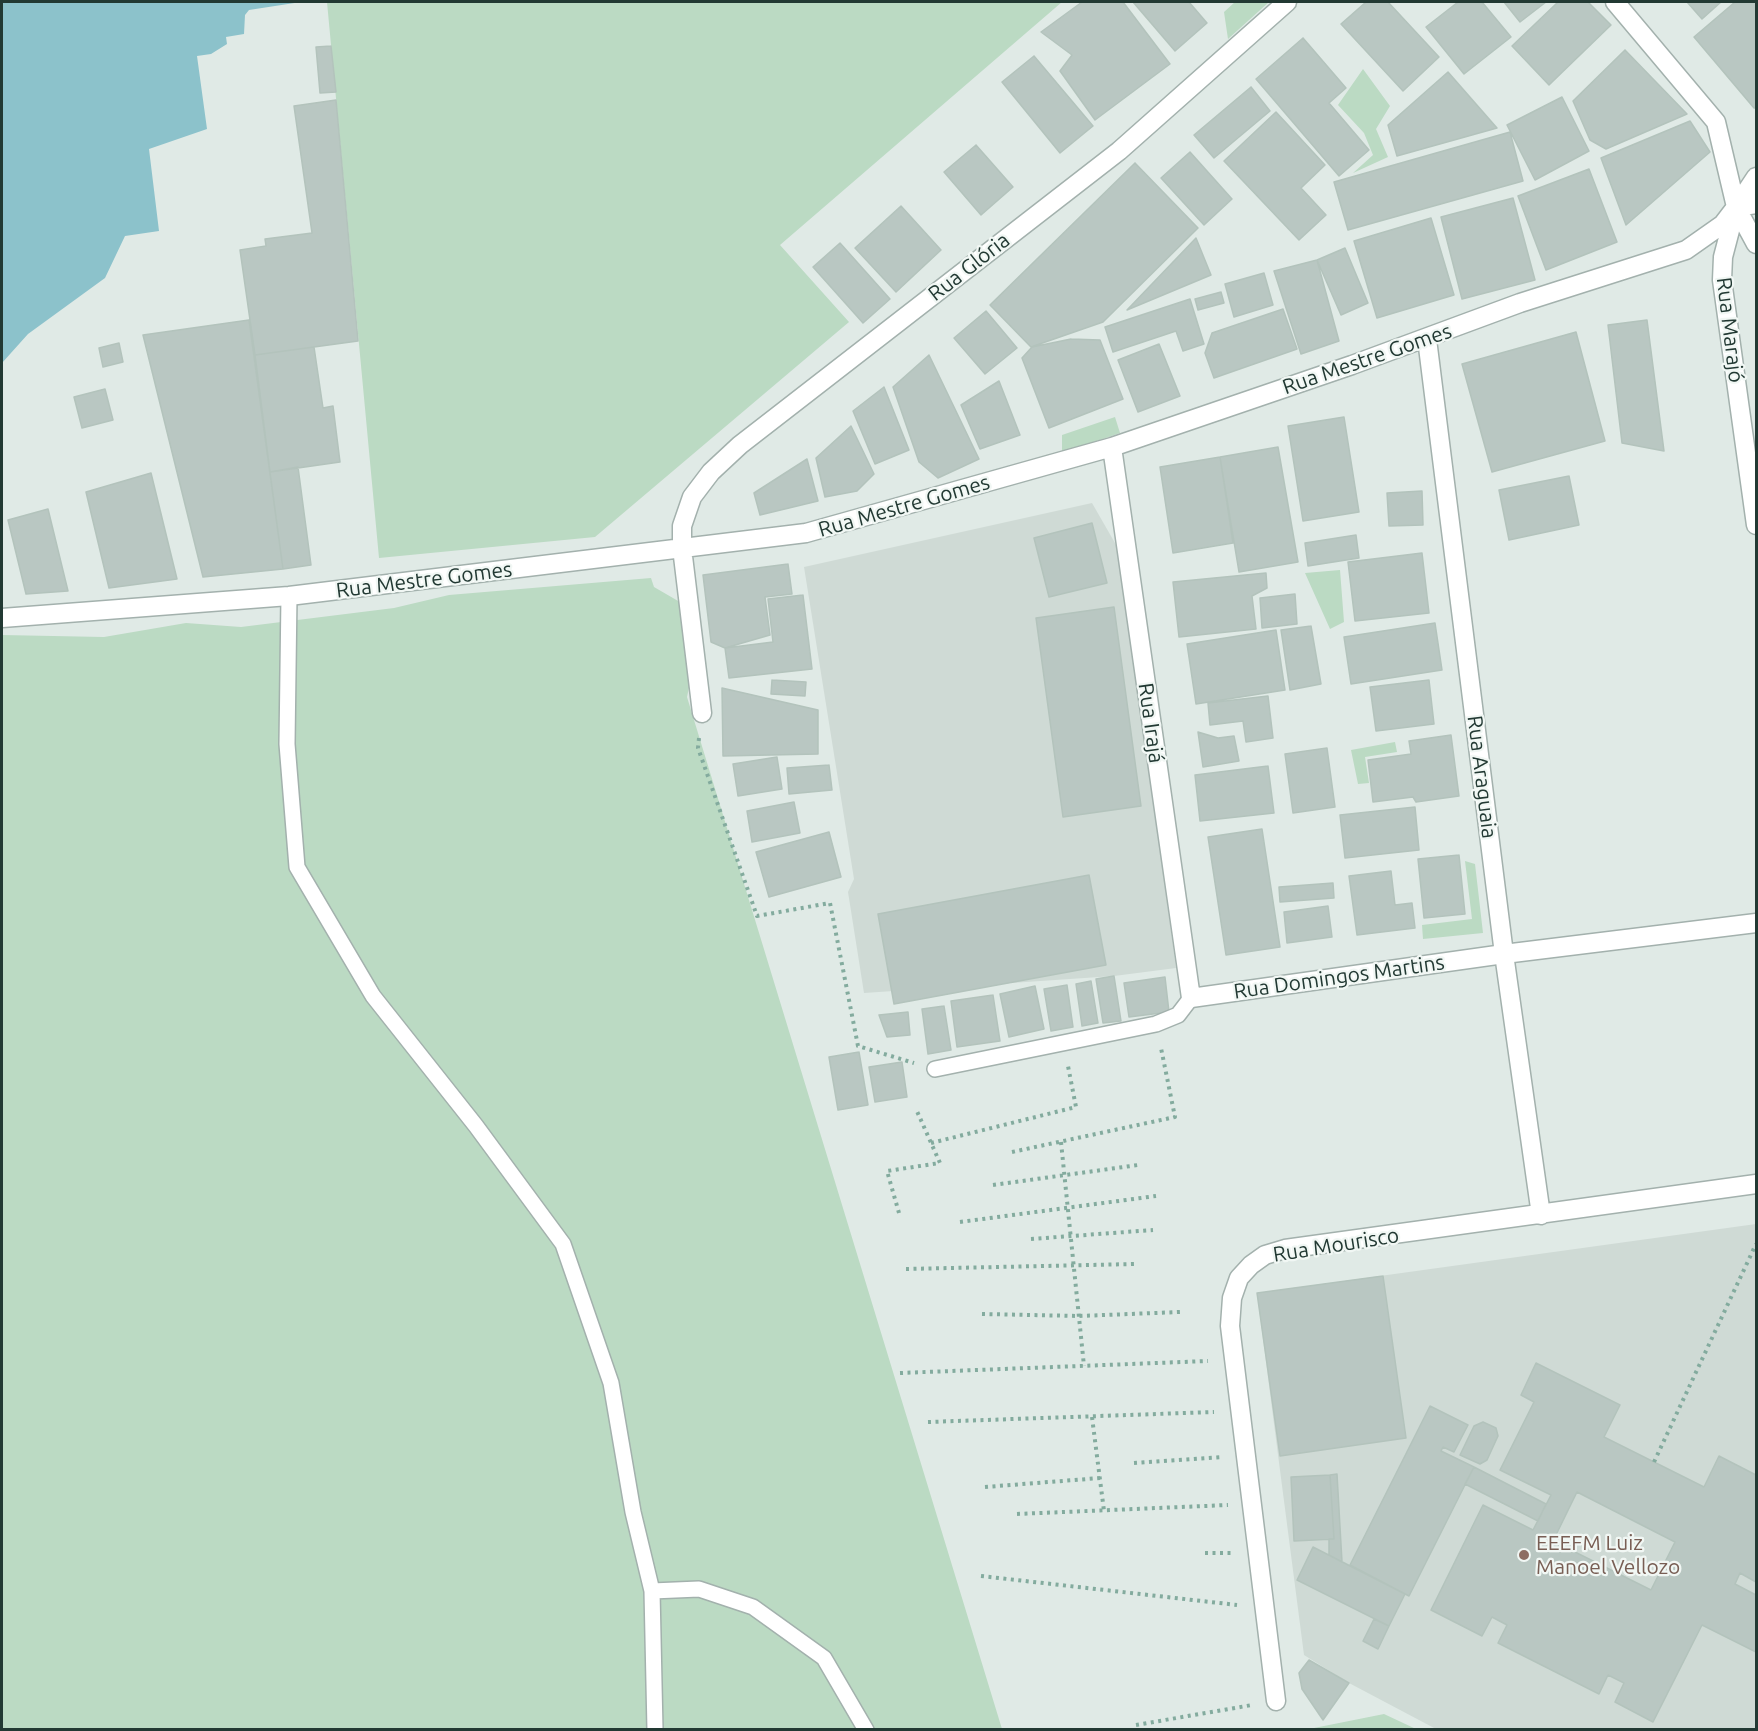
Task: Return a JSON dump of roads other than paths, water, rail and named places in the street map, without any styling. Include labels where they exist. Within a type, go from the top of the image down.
[{"type":"street","name":"Rua Glória","points":[[702,713],[682,548],[682,526],[692,497],[711,472],[740,445],[1119,151],[1287,2]]},
{"type":"street","name":"Rua Marajó","points":[[1615,2],[1716,122],[1736,207],[1756,244]]},
{"type":"street","points":[[1736,207],[1756,177]]},
{"type":"street","points":[[1736,207],[1756,204]]},
{"type":"street","name":"Rua Mestre Gomes","points":[[2,618],[289,596],[806,533],[1112,447],[1427,339],[1521,303],[1686,250],[1723,224],[1736,207]]},
{"type":"street","name":"Rua Marajó","points":[[1736,207],[1723,257],[1722,280],[1756,525]]},
{"type":"street","name":"Rua Araguaia","points":[[1427,339],[1504,954],[1541,1215]]},
{"type":"street","name":"Rua Irajá","points":[[1112,447],[1191,998]]},
{"type":"street","name":"Rua Domingos Martins","points":[[1191,998],[1504,954],[1756,923]]},
{"type":"street","name":"Rua Mourisco","points":[[1276,1701],[1230,1326],[1232,1298],[1239,1278],[1251,1265],[1265,1255],[1285,1250],[1756,1184]]},
{"type":"lane","points":[[289,596],[287,744],[297,867],[373,996],[476,1126],[563,1244],[611,1383],[633,1512],[652,1592],[655,1730]]},
{"type":"lane","points":[[935,1069],[1156,1024],[1178,1015],[1191,998]]},
{"type":"lane","points":[[652,1592],[699,1589],[753,1607],[824,1658],[866,1730]]},
{"type":"water","points":[[2,2],[301,2],[249,10],[245,15],[244,34],[226,37],[227,44],[211,54],[197,56],[207,129],[149,149],[159,231],[125,236],[105,278],[28,334],[2,363]]},
{"type":"place","name":"EEEFM Luiz Manoel Vellozo","points":[[1524,1555]]}]
